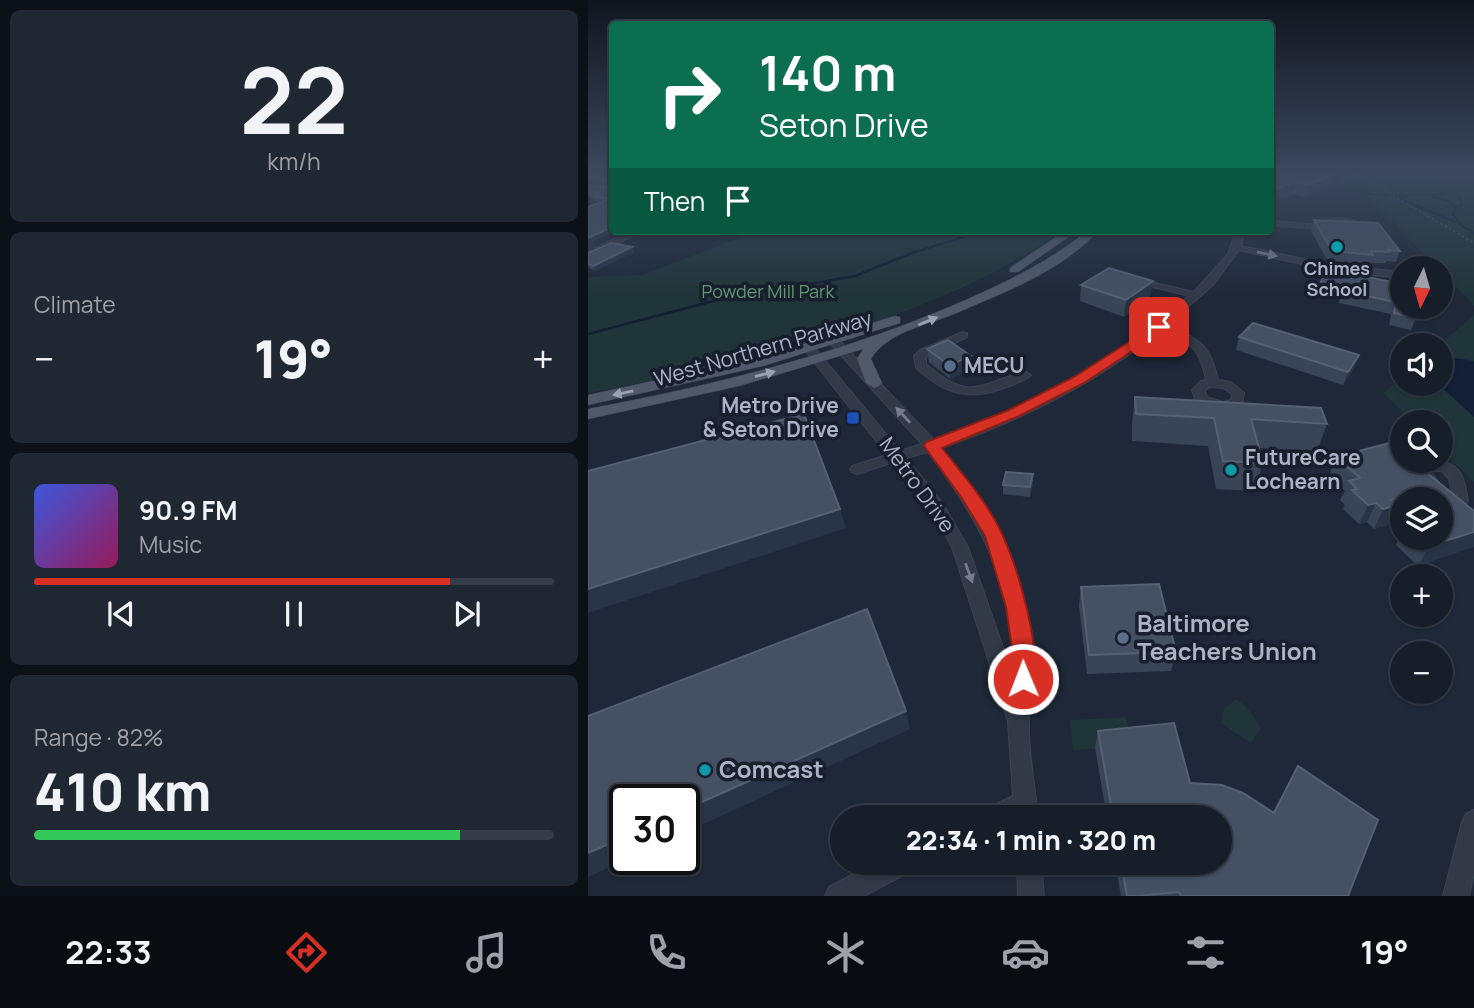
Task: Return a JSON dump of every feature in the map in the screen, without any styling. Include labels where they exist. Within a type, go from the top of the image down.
[{"type":"main road","name":"West Northern Parkway","points":[[839,346],[997,279],[1066,235]]},
{"type":"main road","name":"West Northern Parkway","points":[[588,414],[713,388],[839,346],[885,337],[1012,283],[1054,260],[1088,235]]},
{"type":"main road","points":[[873,383],[864,359],[873,345],[885,337]]},
{"type":"main road","name":"West Northern Parkway","points":[[588,400],[813,354]]},
{"type":"street","points":[[1274,223],[1324,228]]},
{"type":"street","points":[[588,254],[630,235]]},
{"type":"street","points":[[857,469],[932,446],[1014,413],[1079,380],[1159,327],[1196,295],[1220,271],[1236,247],[1239,235]]},
{"type":"street","points":[[1236,247],[1338,270],[1390,274]]},
{"type":"street","points":[[1123,277],[1196,295]]},
{"type":"street","points":[[1159,327],[1202,346],[1208,356],[1213,383]]},
{"type":"street","points":[[963,335],[924,352],[920,356],[920,365],[960,393],[994,390],[1025,375]]},
{"type":"street","name":"Metro Drive","points":[[839,346],[932,446],[994,536],[1016,607],[1023,648],[1018,722],[1026,805]]},
{"type":"street","name":"Metro Drive","points":[[813,354],[898,455],[936,505],[960,547],[1018,722]]},
{"type":"street","points":[[1460,501],[1474,514]]},
{"type":"street","points":[[1457,896],[1474,822]]},
{"type":"street","points":[[838,896],[877,875]]},
{"type":"street","points":[[1030,875],[1031,896]]},
{"type":"path","points":[[1426,215],[1474,243]]},
{"type":"green space","points":[[1386,215],[1474,215],[1474,306],[1453,284],[1453,256],[1425,256]]},
{"type":"green space","name":"Powder Mill Park","points":[[746,235],[1056,235],[1010,263],[954,291],[895,315],[772,353],[588,393],[588,277],[643,275]]},
{"type":"green space","points":[[1474,315],[1474,482],[1453,462],[1453,410],[1401,410],[1383,393],[1390,387],[1390,396],[1453,396],[1453,333]]},
{"type":"green space","points":[[1236,699],[1250,712],[1260,729],[1251,743],[1221,723],[1224,709]]},
{"type":"green space","points":[[1126,717],[1131,742],[1104,748],[1073,750],[1070,720]]},
{"type":"water","points":[[1453,359],[1474,361],[1474,417],[1451,396]]},
{"type":"building","points":[[588,215],[609,215],[609,228],[588,238]]},
{"type":"building","points":[[1314,220],[1378,223],[1400,251],[1371,251],[1373,255],[1335,251]]},
{"type":"building","points":[[611,243],[632,247],[593,266],[588,263],[588,253]]},
{"type":"building","points":[[1109,268],[1153,281],[1126,300],[1081,285]]},
{"type":"building","points":[[1327,269],[1390,282],[1390,301],[1342,291],[1344,286],[1321,282]]},
{"type":"building","points":[[1253,323],[1359,355],[1348,372],[1239,337]]},
{"type":"building","points":[[948,340],[971,356],[949,365],[927,349]]},
{"type":"building","points":[[1135,397],[1321,408],[1327,424],[1251,419],[1263,463],[1223,461],[1214,418],[1136,414]]},
{"type":"building","points":[[804,414],[840,509],[588,589],[588,471]]},
{"type":"building","points":[[1389,443],[1390,473],[1427,473],[1444,487],[1390,487],[1390,507],[1383,509],[1376,503],[1368,505],[1352,490],[1357,489],[1349,481],[1360,478],[1336,457]]},
{"type":"building","points":[[1006,472],[1033,474],[1030,487],[1003,485]]},
{"type":"building","points":[[1453,494],[1474,511],[1474,532],[1453,539]]},
{"type":"building","name":"Baltimore Teachers Union","points":[[1159,584],[1176,652],[1089,655],[1081,587]]},
{"type":"building","name":"Comcast","points":[[867,609],[906,711],[700,803],[700,784],[609,784],[609,844],[588,853],[588,716]]},
{"type":"building","points":[[1174,723],[1190,783],[1222,785],[1243,793],[1274,813],[1298,766],[1378,820],[1348,896],[1181,896],[1179,892],[1127,896],[1123,875],[1232,875],[1232,805],[1111,805],[1098,731]]},
{"type":"waterway","points":[[1439,215],[1456,222]]},
{"type":"waterway","points":[[1454,215],[1462,226],[1474,233]]},
{"type":"waterway","points":[[914,253],[969,235]]},
{"type":"waterway","points":[[588,334],[717,300],[855,276],[914,253]]},
{"type":"waterway","points":[[909,254],[914,253]]},
{"type":"place","name":"Chimes School","points":[[1337,247]]},
{"type":"place","name":"MECU","points":[[950,366]]},
{"type":"place","name":"Metro Drive & Seton Drive","points":[[853,418]]},
{"type":"place","name":"FutureCare Lochearn","points":[[1231,470]]},
{"type":"place","name":"Baltimore Teachers Union","points":[[1123,638]]},
{"type":"place","name":"Comcast","points":[[705,770]]},
{"type":"route","points":[[1023,679],[1023,648],[1016,607],[994,536],[967,493],[932,446],[1014,413],[1079,380],[1159,327]]}]
